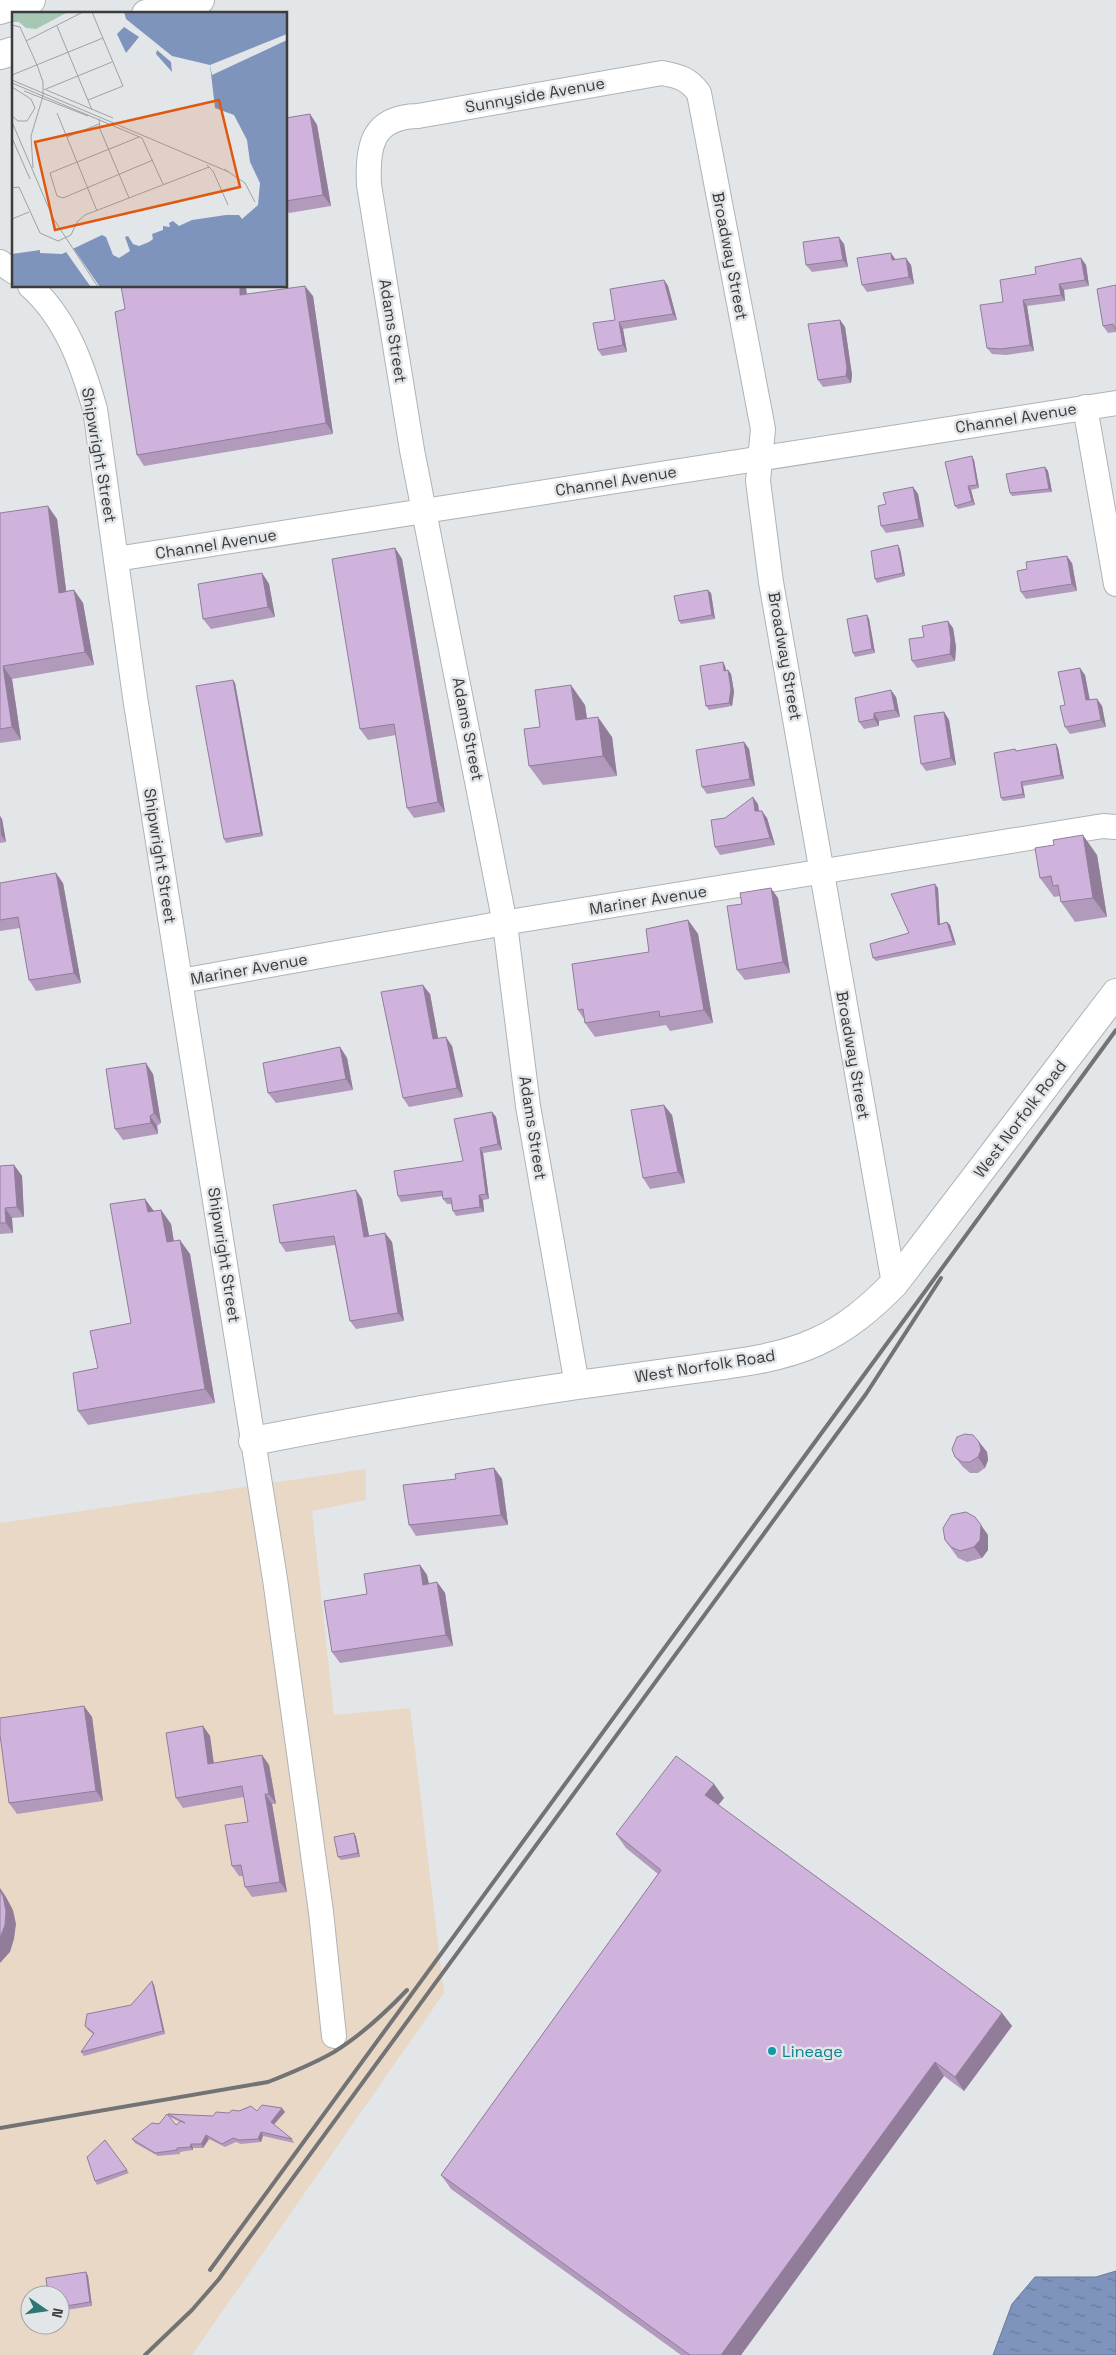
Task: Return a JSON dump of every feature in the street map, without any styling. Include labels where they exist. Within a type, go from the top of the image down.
[{"type":"main road","points":[[0,10],[31,0]]},
{"type":"main road","points":[[154,12],[200,0]]},
{"type":"main road","name":"West Norfolk Road","points":[[253,1441],[388,1414],[577,1385],[739,1363],[775,1355],[814,1343],[846,1326],[869,1309],[894,1284],[1116,993]]},
{"type":"street","name":"Broadway Street","points":[[640,76],[662,73],[680,76],[692,83],[699,93],[763,430],[758,481],[771,582],[894,1284]]},
{"type":"street","name":"Sunnyside Avenue","points":[[430,114],[640,76]]},
{"type":"street","name":"Adams Street","points":[[430,114],[403,116],[389,122],[378,132],[371,145],[368,164],[369,185],[425,512],[505,924],[528,1106],[577,1385]]},
{"type":"street","points":[[0,262],[12,271]]},
{"type":"street","name":"Shipwright Street","points":[[32,288],[59,321],[72,343],[85,373],[95,410],[134,697],[275,1579],[321,1912],[334,2036]]},
{"type":"street","name":"Channel Avenue","points":[[116,558],[425,512],[761,457],[1116,403]]},
{"type":"street","points":[[1085,407],[1116,584]]},
{"type":"street","name":"Mariner Avenue","points":[[180,981],[505,924],[1102,826],[1116,827]]},
{"type":"shaded area","points":[[366,1469],[366,1500],[312,1511],[334,1715],[410,1708],[444,1993],[192,2355],[0,2355],[0,1523]]},
{"type":"water","points":[[1116,2271],[1116,2355],[993,2355],[1012,2304],[1035,2277],[1096,2277]]},
{"type":"building","points":[[310,114],[323,195],[288,201],[288,118]]},
{"type":"building","points":[[839,237],[843,260],[806,265],[803,242]]},
{"type":"building","points":[[891,253],[892,260],[906,258],[909,277],[862,285],[857,258]]},
{"type":"building","points":[[1081,258],[1085,280],[1059,284],[1061,295],[1023,300],[1030,345],[1001,349],[987,348],[980,305],[1003,302],[1000,280],[1036,274],[1035,267]]},
{"type":"building","points":[[664,280],[673,314],[619,322],[623,345],[598,350],[593,323],[615,320],[610,289]]},
{"type":"building","points":[[1116,285],[1116,330],[1113,324],[1103,326],[1097,289]]},
{"type":"building","points":[[305,286],[326,423],[137,455],[115,312],[125,309],[121,288],[240,288],[240,295]]},
{"type":"building","points":[[840,320],[847,368],[846,376],[818,380],[808,324]]},
{"type":"building","points":[[972,456],[977,485],[968,486],[972,501],[955,506],[945,462]]},
{"type":"building","points":[[1045,467],[1049,489],[1010,493],[1006,474]]},
{"type":"building","points":[[913,487],[919,519],[881,526],[878,506],[886,504],[883,493]]},
{"type":"building","points":[[48,506],[59,593],[74,590],[85,652],[3,666],[12,727],[0,729],[0,513]]},
{"type":"building","points":[[898,545],[903,573],[875,579],[871,551]]},
{"type":"building","points":[[395,548],[438,802],[407,808],[394,724],[360,729],[332,559]]},
{"type":"building","points":[[1067,556],[1072,584],[1021,592],[1017,571],[1027,569],[1026,562]]},
{"type":"building","points":[[262,573],[268,607],[203,619],[198,584]]},
{"type":"building","points":[[708,590],[712,615],[679,621],[674,596]]},
{"type":"building","points":[[867,615],[872,649],[853,653],[847,619]]},
{"type":"building","points":[[948,621],[951,640],[950,654],[912,661],[909,639],[924,637],[922,626]]},
{"type":"building","points":[[723,662],[724,671],[728,670],[731,689],[729,703],[706,706],[700,666]]},
{"type":"building","points":[[1080,668],[1086,700],[1097,699],[1101,720],[1065,727],[1060,706],[1065,705],[1058,672]]},
{"type":"building","points":[[233,680],[261,833],[224,839],[196,686]]},
{"type":"building","points":[[571,685],[576,720],[598,717],[603,756],[529,766],[524,729],[540,727],[535,690]]},
{"type":"building","points":[[891,690],[895,710],[874,713],[874,719],[859,722],[855,698]]},
{"type":"building","points":[[944,712],[951,758],[921,764],[914,716]]},
{"type":"building","points":[[744,742],[750,779],[702,787],[696,750]]},
{"type":"building","points":[[1056,744],[1061,775],[1021,782],[1023,794],[1001,798],[994,753]]},
{"type":"building","points":[[753,797],[755,811],[762,811],[770,838],[715,847],[711,820],[725,818]]},
{"type":"building","points":[[1083,835],[1093,898],[1061,902],[1058,885],[1053,886],[1051,876],[1040,878],[1035,848],[1054,845],[1053,840]]},
{"type":"building","points":[[56,873],[74,973],[29,980],[18,917],[0,920],[0,883]]},
{"type":"building","points":[[935,884],[938,925],[947,922],[953,941],[873,958],[870,944],[909,933],[891,894]]},
{"type":"building","points":[[771,888],[783,962],[737,970],[727,906],[742,904],[740,893]]},
{"type":"building","points":[[688,920],[704,1010],[660,1017],[659,1011],[585,1023],[583,1009],[578,1010],[572,964],[649,952],[646,929]]},
{"type":"building","points":[[423,985],[433,1039],[446,1037],[457,1088],[403,1098],[381,992]]},
{"type":"building","points":[[340,1047],[346,1079],[268,1093],[263,1063]]},
{"type":"building","points":[[146,1063],[154,1113],[150,1116],[151,1123],[115,1129],[106,1069]]},
{"type":"building","points":[[664,1105],[678,1172],[643,1178],[631,1110]]},
{"type":"building","points":[[492,1112],[498,1144],[480,1148],[486,1194],[479,1195],[480,1207],[453,1211],[451,1198],[443,1199],[442,1191],[398,1196],[394,1171],[463,1161],[454,1119]]},
{"type":"building","points":[[14,1165],[17,1207],[5,1208],[6,1223],[0,1223],[0,1166]]},
{"type":"building","points":[[356,1190],[364,1237],[385,1233],[398,1313],[350,1321],[334,1236],[280,1243],[273,1205]]},
{"type":"building","points":[[145,1199],[148,1212],[161,1210],[167,1242],[180,1240],[205,1389],[78,1411],[73,1373],[98,1368],[90,1331],[131,1323],[110,1204]]},
{"type":"building","points":[[965,1434],[973,1435],[979,1442],[981,1450],[978,1457],[970,1462],[962,1462],[955,1457],[952,1449],[957,1437]]},
{"type":"building","points":[[494,1468],[501,1515],[409,1525],[403,1485],[456,1479],[455,1474]]},
{"type":"building","points":[[966,1512],[975,1517],[981,1525],[980,1540],[974,1547],[960,1551],[951,1547],[945,1540],[943,1528],[951,1515]]},
{"type":"building","points":[[420,1565],[423,1585],[437,1582],[446,1635],[332,1652],[324,1601],[367,1594],[364,1574]]},
{"type":"building","points":[[84,1706],[96,1791],[9,1803],[0,1735],[0,1718]]},
{"type":"building","points":[[203,1726],[208,1764],[262,1755],[269,1794],[265,1794],[280,1882],[245,1887],[241,1865],[232,1866],[225,1825],[248,1822],[242,1786],[176,1798],[166,1733]]},
{"type":"building","name":"Lineage","points":[[676,1756],[714,1784],[705,1795],[1002,2013],[955,2077],[935,2062],[721,2355],[690,2355],[441,2175],[661,1870],[616,1834]]},
{"type":"building","points":[[354,1833],[358,1853],[338,1857],[334,1837]]},
{"type":"building","points":[[0,1890],[6,1911],[5,1925],[0,1938]]},
{"type":"building","points":[[152,1981],[163,2031],[81,2052],[94,2033],[85,2026],[87,2014],[131,2005]]},
{"type":"building","points":[[262,2105],[282,2108],[271,2122],[292,2139],[261,2132],[258,2139],[239,2140],[233,2138],[222,2144],[206,2135],[201,2144],[191,2144],[190,2147],[155,2153],[132,2139],[152,2123],[159,2124],[167,2114],[176,2125],[181,2121],[185,2123],[168,2114],[213,2116],[216,2112],[229,2113],[232,2110],[239,2111],[251,2106],[257,2111]]},
{"type":"building","points":[[105,2140],[127,2170],[95,2181],[87,2157]]},
{"type":"building","points":[[86,2272],[90,2302],[70,2305],[70,2285],[47,2285],[46,2278]]},
{"type":"railway","points":[[210,2270],[1116,1030]]},
{"type":"railway","points":[[145,2355],[192,2310],[219,2279],[866,1394],[941,1278]]},
{"type":"railway","points":[[0,2128],[268,2082],[310,2064],[344,2046],[407,1990]]},
{"type":"place","name":"Lineage","points":[[772,2051]]}]
